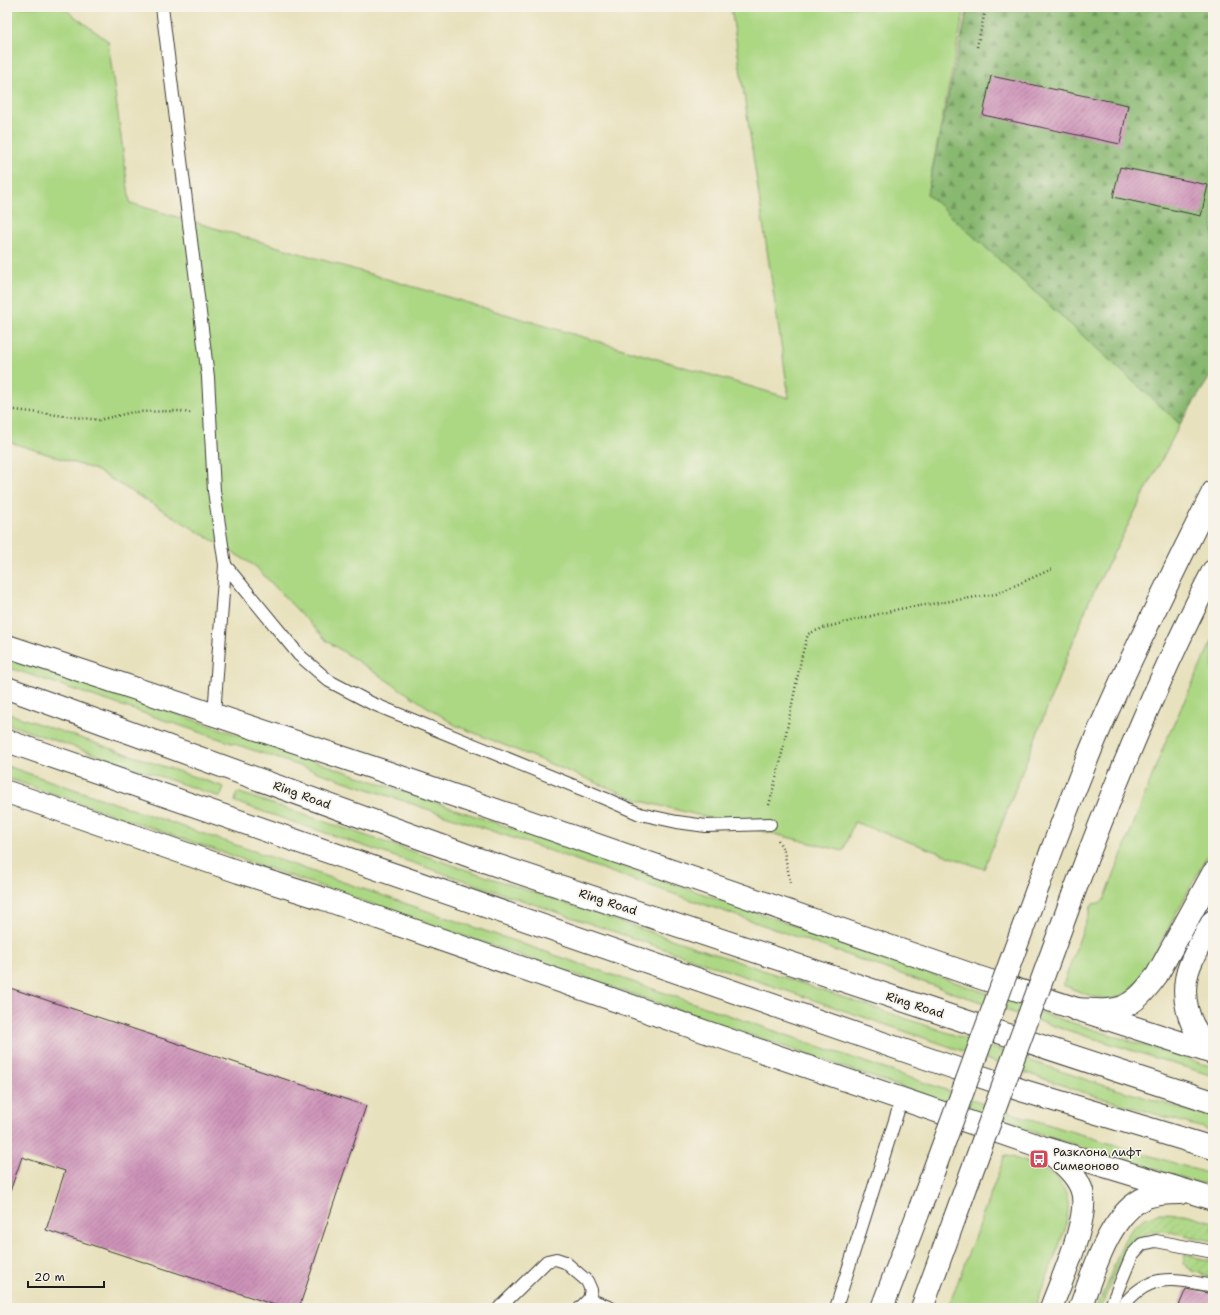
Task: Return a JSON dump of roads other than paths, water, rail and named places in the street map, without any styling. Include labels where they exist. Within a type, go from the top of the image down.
[{"type":"main road","points":[[882,1308],[1070,802],[1107,711],[1164,589],[1213,492]]},
{"type":"main road","points":[[922,1308],[1101,820],[1142,722],[1198,600],[1213,572]]},
{"type":"main road","points":[[7,646],[386,772],[1075,1009],[1213,1053]]},
{"type":"main road","name":"Ring Road","points":[[7,688],[476,858],[957,1019],[1213,1102]]},
{"type":"main road","points":[[7,741],[949,1066],[1024,1091],[1213,1148]]},
{"type":"main road","points":[[7,744],[34,750]]},
{"type":"main road","points":[[7,792],[239,872],[324,899],[738,1043],[1042,1146],[1204,1196]]},
{"type":"main road","points":[[1075,1009],[1104,1011],[1121,1008],[1135,1001],[1157,975],[1213,873]]},
{"type":"main road","points":[[1213,921],[1189,966],[1185,990],[1192,1024],[1198,1034],[1213,1048]]},
{"type":"main road","points":[[1042,1146],[1069,1169],[1082,1188],[1084,1203],[1082,1224],[1051,1308]]},
{"type":"main road","points":[[1080,1308],[1111,1231],[1134,1205],[1146,1198],[1162,1193],[1204,1196]]},
{"type":"lane","points":[[162,7],[208,377],[214,491],[225,565],[214,715]]},
{"type":"lane","points":[[225,565],[299,655],[329,681],[371,703],[640,814],[706,826],[770,824]]},
{"type":"lane","points":[[836,1308],[902,1098]]},
{"type":"lane","points":[[1110,1308],[1132,1255],[1142,1244],[1156,1241],[1213,1252]]},
{"type":"lane","points":[[499,1308],[547,1261],[556,1259],[566,1262],[587,1281],[592,1290],[589,1299],[580,1308]]},
{"type":"lane","points":[[1121,1308],[1129,1297],[1140,1288],[1153,1282],[1167,1279],[1213,1286]]},
{"type":"lane","points":[[589,1299],[611,1308]]},
{"type":"place","name":"Разклона лифт Симеоново","points":[[1039,1159]]}]
